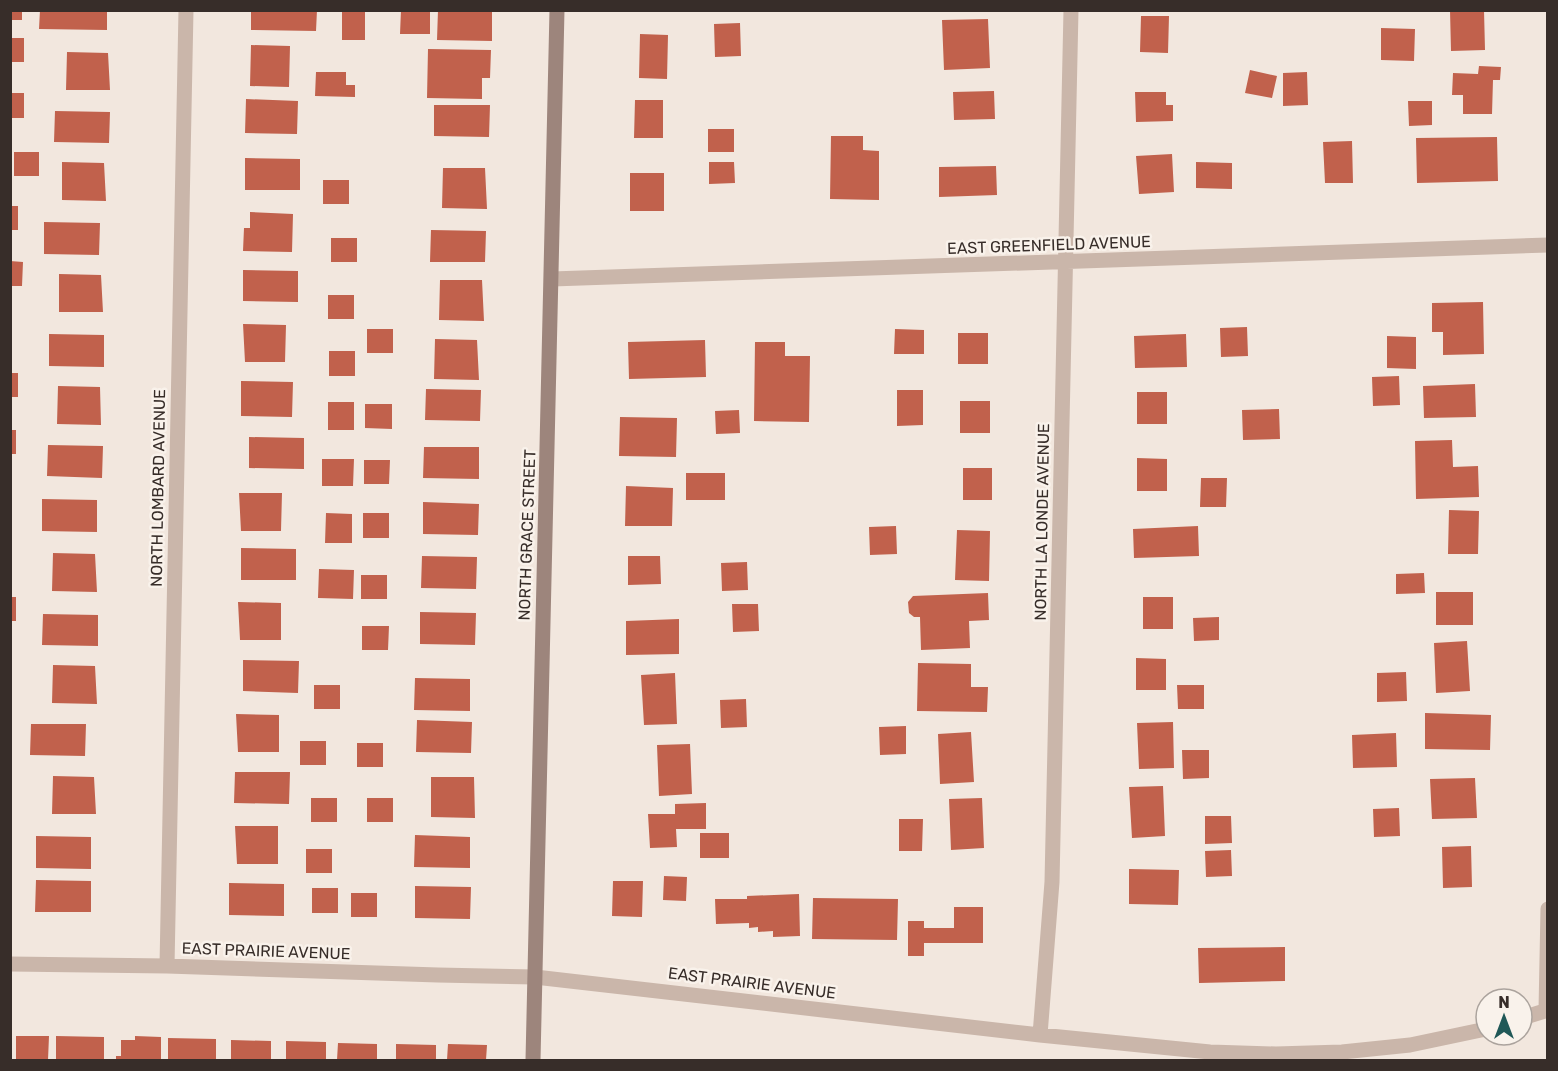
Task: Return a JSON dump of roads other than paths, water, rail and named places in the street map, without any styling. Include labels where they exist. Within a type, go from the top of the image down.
[{"type":"street","name":"NORTH LOMBARD AVENUE","points":[[167,966],[186,10]]},
{"type":"street","name":"NORTH GRACE STREET","points":[[533,1060],[557,10]]},
{"type":"street","name":"NORTH LA LONDE AVENUE","points":[[1040,1035],[1052,882],[1071,10]]},
{"type":"street","name":"EAST GREENFIELD AVENUE","points":[[552,279],[1548,245]]},
{"type":"street","points":[[1546,1010],[1548,909]]},
{"type":"street","name":"EAST PRAIRIE AVENUE","points":[[10,964],[167,966],[535,977],[1040,1035],[1210,1052],[1276,1054],[1342,1052],[1410,1045],[1474,1032]]}]
